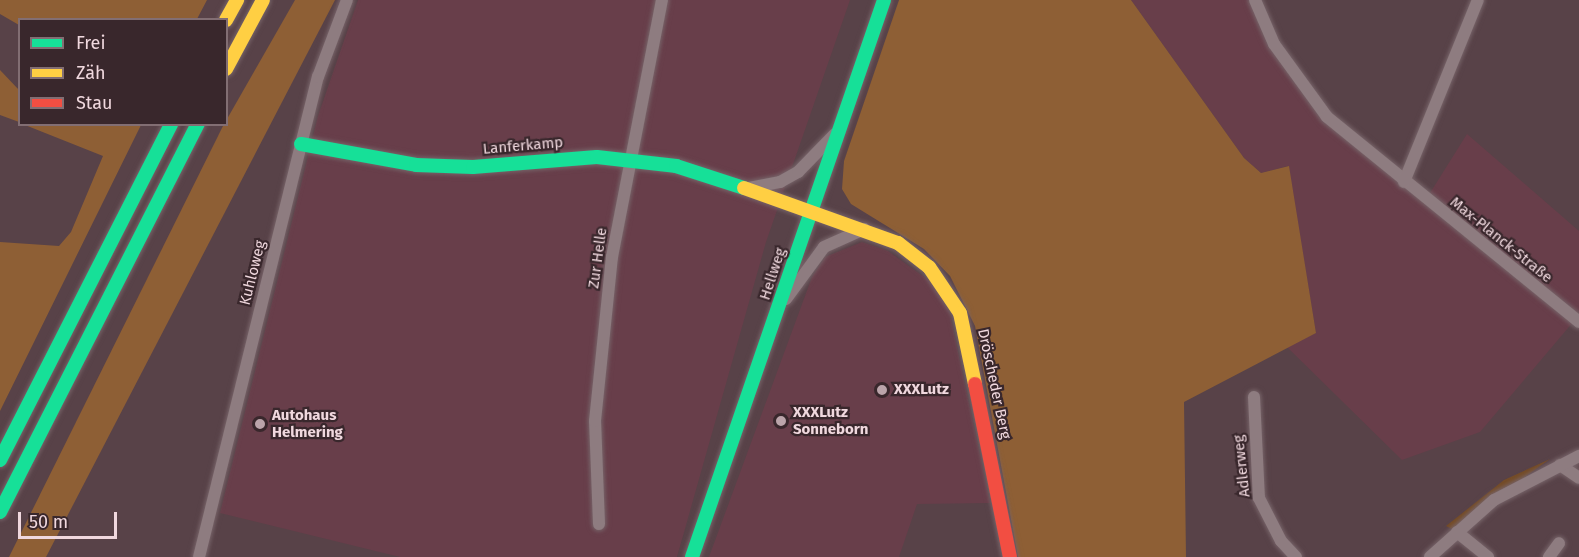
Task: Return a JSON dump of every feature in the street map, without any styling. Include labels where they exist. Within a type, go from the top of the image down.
[{"type":"main road","points":[[227,18],[237,0]]},
{"type":"main road","points":[[228,65],[263,0]]},
{"type":"main road","name":"Hellweg","points":[[692,557],[884,0]]},
{"type":"main road","points":[[0,460],[170,126]]},
{"type":"main road","points":[[0,512],[197,126]]},
{"type":"main road","name":"Lanferkamp","points":[[301,144],[416,165],[473,167],[597,157],[676,166],[812,210]]},
{"type":"main road","name":"Dröscheder Berg","points":[[812,210],[898,243],[929,267],[960,313],[1010,557]]},
{"type":"street","name":"Kuhloweg","points":[[199,557],[301,144],[329,41],[347,0]]},
{"type":"street","name":"Zur Helle","points":[[599,524],[595,421],[612,257],[662,0]]},
{"type":"street","name":"Max-Planck-Straße","points":[[1255,0],[1263,24],[1305,91],[1348,137],[1579,322]]},
{"type":"street","points":[[1404,182],[1478,0]]},
{"type":"street","name":"Lanferkamp","points":[[746,188],[780,182],[798,172],[838,130]]},
{"type":"street","points":[[779,310],[824,247],[864,229]]},
{"type":"street","name":"Adlerweg","points":[[1254,397],[1259,498],[1281,541],[1296,557]]},
{"type":"street","points":[[1430,557],[1494,500],[1579,456]]},
{"type":"street","points":[[1560,465],[1579,477]]},
{"type":"street","points":[[1457,532],[1488,557]]},
{"type":"street","points":[[1549,557],[1559,543]]},
{"type":"shaded area","points":[[0,0],[207,0],[198,18],[18,18],[18,24],[0,14]]},
{"type":"shaded area","points":[[295,0],[335,0],[46,557],[9,557],[223,126],[228,126],[228,117]]},
{"type":"shaded area","points":[[358,0],[850,0],[766,242],[677,557],[400,557],[220,513],[318,116]]},
{"type":"shaded area","points":[[899,0],[1131,0],[1244,158],[1261,173],[1289,166],[1316,333],[1184,402],[1186,557],[1018,557],[975,326],[950,276],[924,249],[851,204],[842,189],[844,161]]},
{"type":"shaded area","points":[[1131,0],[1253,0],[1303,92],[1425,201],[1467,134],[1579,231],[1579,315],[1480,432],[1402,460],[1287,347],[1316,333],[1288,166],[1261,173],[1244,158]]},
{"type":"shaded area","points":[[0,70],[18,89],[18,122],[0,115]]},
{"type":"shaded area","points":[[28,126],[141,126],[0,411],[0,242],[59,246],[71,232],[103,156]]},
{"type":"shaded area","points":[[862,242],[888,251],[931,282],[949,310],[990,503],[917,504],[899,557],[709,557],[812,277],[825,257]]},
{"type":"shaded area","points":[[1550,459],[1452,529],[1446,526],[1504,480]]},
{"type":"traffic: fast","points":[[692,557],[884,0]]},
{"type":"traffic: fast","points":[[0,460],[170,126]]},
{"type":"traffic: fast","points":[[0,512],[197,126]]},
{"type":"traffic: fast","points":[[301,144],[416,165],[473,167],[597,157],[676,166],[744,188]]},
{"type":"traffic: slow","points":[[227,18],[237,0]]},
{"type":"traffic: slow","points":[[228,65],[263,0]]},
{"type":"traffic: slow","points":[[744,188],[898,243],[929,267],[960,313],[975,384]]},
{"type":"traffic: jam","points":[[975,384],[1010,557]]},
{"type":"place","name":"XXXLutz","points":[[882,390]]},
{"type":"place","name":"XXXLutz Sonneborn","points":[[781,421]]},
{"type":"place","name":"Autohaus Helmering","points":[[260,424]]}]
